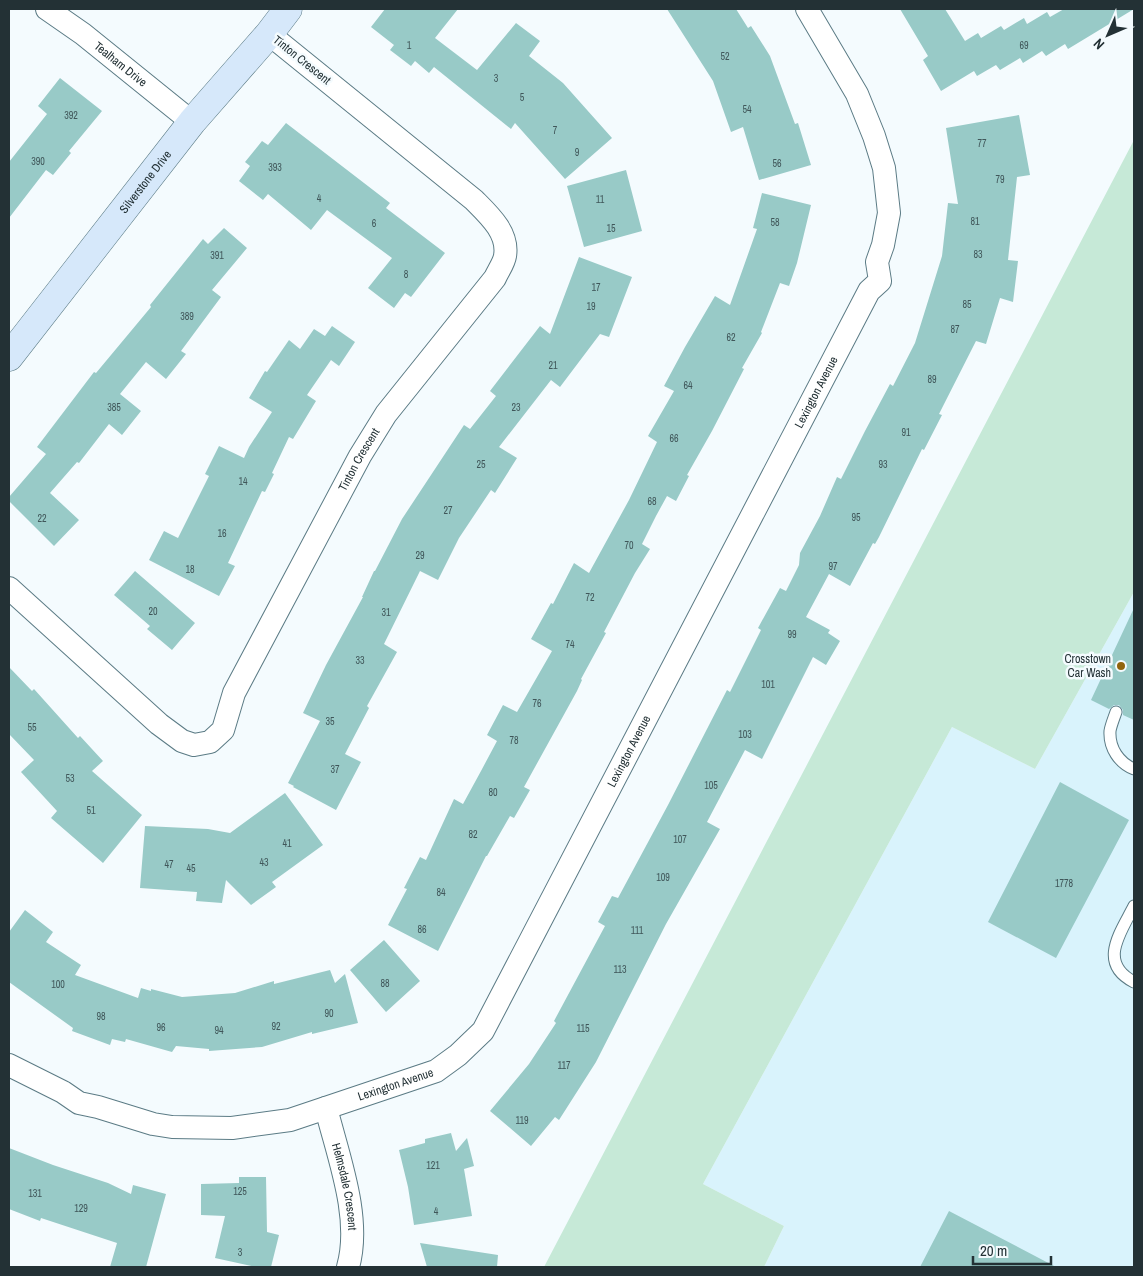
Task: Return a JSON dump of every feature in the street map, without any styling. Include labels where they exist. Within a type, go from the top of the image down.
[{"type":"street","name":"Tealham Drive","points":[[47,9],[83,34],[192,122]]},
{"type":"street","name":"Silverstone Drive","points":[[9,357],[192,122],[269,34],[288,9]]},
{"type":"street","name":"Lexington Avenue","points":[[9,1065],[63,1092],[79,1103],[98,1106],[153,1124],[172,1127],[232,1128],[290,1120],[436,1071],[458,1055],[483,1031],[869,292],[880,281],[877,262],[883,245],[889,212],[884,168],[874,136],[857,94],[807,9]]},
{"type":"street","name":"Tinton Crescent","points":[[9,588],[166,730],[182,741],[194,745],[210,742],[223,730],[234,693],[360,456],[386,414],[495,278],[505,257],[505,242],[496,223],[474,200],[269,34]]},
{"type":"street","name":"Helmsdale Crescent","points":[[326,1108],[349,1198],[351,1256],[348,1267]]},
{"type":"lane","points":[[1116,712],[1110,731],[1114,753],[1129,767],[1134,769]]},
{"type":"lane","points":[[1134,906],[1114,945],[1115,962],[1124,977],[1134,982]]},
{"type":"shaded area","points":[[1134,592],[1134,1267],[764,1267],[784,1226],[703,1184],[952,727],[1035,769]]},
{"type":"green space","points":[[1134,140],[1134,592],[1035,769],[952,727],[703,1184],[784,1226],[764,1267],[544,1267]]},
{"type":"building","points":[[385,9],[458,9],[435,38],[477,70],[516,23],[540,41],[529,56],[563,83],[612,138],[565,179],[515,123],[511,129],[434,67],[429,73],[415,61],[411,66],[390,50],[394,45],[371,27]]},
{"type":"building","points":[[667,9],[736,9],[748,28],[751,26],[770,56],[795,124],[798,123],[811,165],[759,180],[743,127],[731,132],[713,81]]},
{"type":"building","points":[[900,9],[945,9],[965,41],[978,33],[981,38],[1001,26],[1004,30],[1024,18],[1027,24],[1047,12],[1050,17],[1064,9],[1134,9],[1068,49],[1065,44],[1046,56],[1042,51],[1023,63],[1020,58],[1000,70],[996,65],[977,76],[974,71],[941,91],[923,60],[928,56]]},
{"type":"building","points":[[60,78],[102,111],[69,151],[71,153],[53,175],[46,170],[9,218],[9,162],[47,114],[38,106]]},
{"type":"building","points":[[1019,115],[1030,175],[1017,177],[1008,260],[1018,261],[1013,302],[1000,298],[986,344],[976,341],[939,414],[942,415],[924,450],[922,449],[879,537],[875,544],[873,543],[850,586],[829,574],[806,617],[830,630],[828,633],[840,641],[826,665],[813,657],[762,759],[745,750],[707,822],[720,829],[666,924],[596,1062],[559,1120],[555,1117],[531,1146],[490,1111],[529,1064],[556,1023],[554,1021],[605,926],[598,922],[612,896],[618,898],[727,690],[730,692],[761,630],[758,628],[780,588],[786,591],[799,565],[800,553],[820,516],[837,477],[841,479],[890,384],[893,386],[915,343],[942,256],[948,203],[958,204],[946,128]]},
{"type":"building","points":[[286,123],[390,203],[386,208],[445,253],[411,297],[405,293],[394,308],[368,288],[392,258],[327,210],[311,230],[268,194],[263,200],[239,181],[250,166],[245,162],[262,141],[268,145]]},
{"type":"building","points":[[626,170],[642,231],[584,247],[567,186]]},
{"type":"building","points":[[762,193],[811,205],[797,263],[789,286],[780,283],[762,333],[742,368],[744,369],[712,431],[687,475],[689,476],[676,501],[667,496],[656,516],[642,544],[650,549],[635,573],[604,632],[606,633],[581,679],[577,691],[524,787],[530,790],[514,818],[510,816],[486,856],[438,951],[388,925],[407,889],[404,888],[420,857],[426,860],[454,799],[463,804],[497,741],[487,735],[503,705],[517,712],[552,651],[531,639],[551,603],[553,604],[574,563],[589,573],[629,500],[657,442],[648,436],[674,391],[664,386],[685,347],[715,296],[730,305],[757,229],[753,228]]},
{"type":"building","points":[[224,228],[247,248],[212,290],[221,297],[181,351],[186,354],[166,379],[146,362],[120,394],[141,411],[122,435],[109,424],[79,463],[77,462],[50,493],[79,520],[54,546],[9,501],[9,497],[46,454],[37,447],[94,372],[96,373],[151,307],[150,305],[203,239],[208,244]]},
{"type":"building","points":[[579,257],[632,277],[609,337],[600,334],[560,387],[551,380],[499,447],[517,458],[495,493],[491,490],[459,538],[438,580],[420,571],[384,644],[397,652],[367,706],[369,708],[345,754],[361,762],[336,810],[288,783],[320,721],[303,713],[402,519],[464,425],[470,429],[496,396],[490,391],[540,326],[550,334]]},
{"type":"building","points":[[332,326],[355,342],[339,366],[331,360],[307,395],[316,401],[293,439],[289,437],[265,492],[262,491],[228,563],[235,566],[219,596],[149,560],[164,531],[178,538],[209,476],[205,474],[219,446],[244,458],[272,412],[249,398],[265,371],[267,372],[289,340],[300,349],[314,329],[325,336]]},
{"type":"building","points":[[135,571],[195,623],[172,650],[147,629],[150,626],[114,595]]},
{"type":"building","name":"Crosstown Car Wash","points":[[1134,608],[1134,720],[1123,715],[1123,710],[1119,705],[1114,705],[1109,709],[1091,700]]},
{"type":"building","points":[[9,667],[32,691],[34,689],[78,738],[80,736],[103,761],[92,771],[142,815],[103,863],[51,818],[57,811],[21,772],[34,760],[9,734]]},
{"type":"building","points":[[1060,782],[1129,820],[1056,958],[988,922]]},
{"type":"building","points":[[285,793],[323,845],[272,882],[276,887],[251,905],[226,880],[222,903],[196,901],[197,892],[140,888],[145,826],[208,829],[230,833]]},
{"type":"building","points":[[25,910],[53,932],[46,942],[81,965],[75,975],[138,998],[141,988],[182,997],[235,993],[274,981],[274,984],[330,970],[335,983],[345,974],[358,1023],[312,1034],[312,1032],[262,1047],[209,1051],[209,1049],[176,1046],[172,1052],[126,1039],[125,1042],[112,1039],[110,1045],[72,1031],[73,1028],[9,982],[9,932]]},
{"type":"building","points":[[384,940],[420,981],[386,1012],[350,970]]},
{"type":"building","points":[[451,1133],[456,1151],[467,1138],[474,1166],[464,1169],[472,1216],[414,1225],[408,1187],[399,1150],[425,1143],[425,1139]]},
{"type":"building","points":[[9,1148],[108,1183],[131,1194],[133,1185],[166,1194],[146,1267],[110,1267],[117,1243],[41,1218],[40,1221],[9,1209]]},
{"type":"building","points":[[239,1177],[266,1177],[267,1232],[279,1235],[271,1267],[256,1267],[215,1258],[225,1216],[201,1215],[201,1184],[239,1183]]},
{"type":"building","points":[[949,1211],[1056,1267],[920,1267]]},
{"type":"building","points":[[420,1243],[498,1255],[497,1267],[427,1267]]},
{"type":"place","name":"Crosstown Car Wash","points":[[1121,666]]}]
